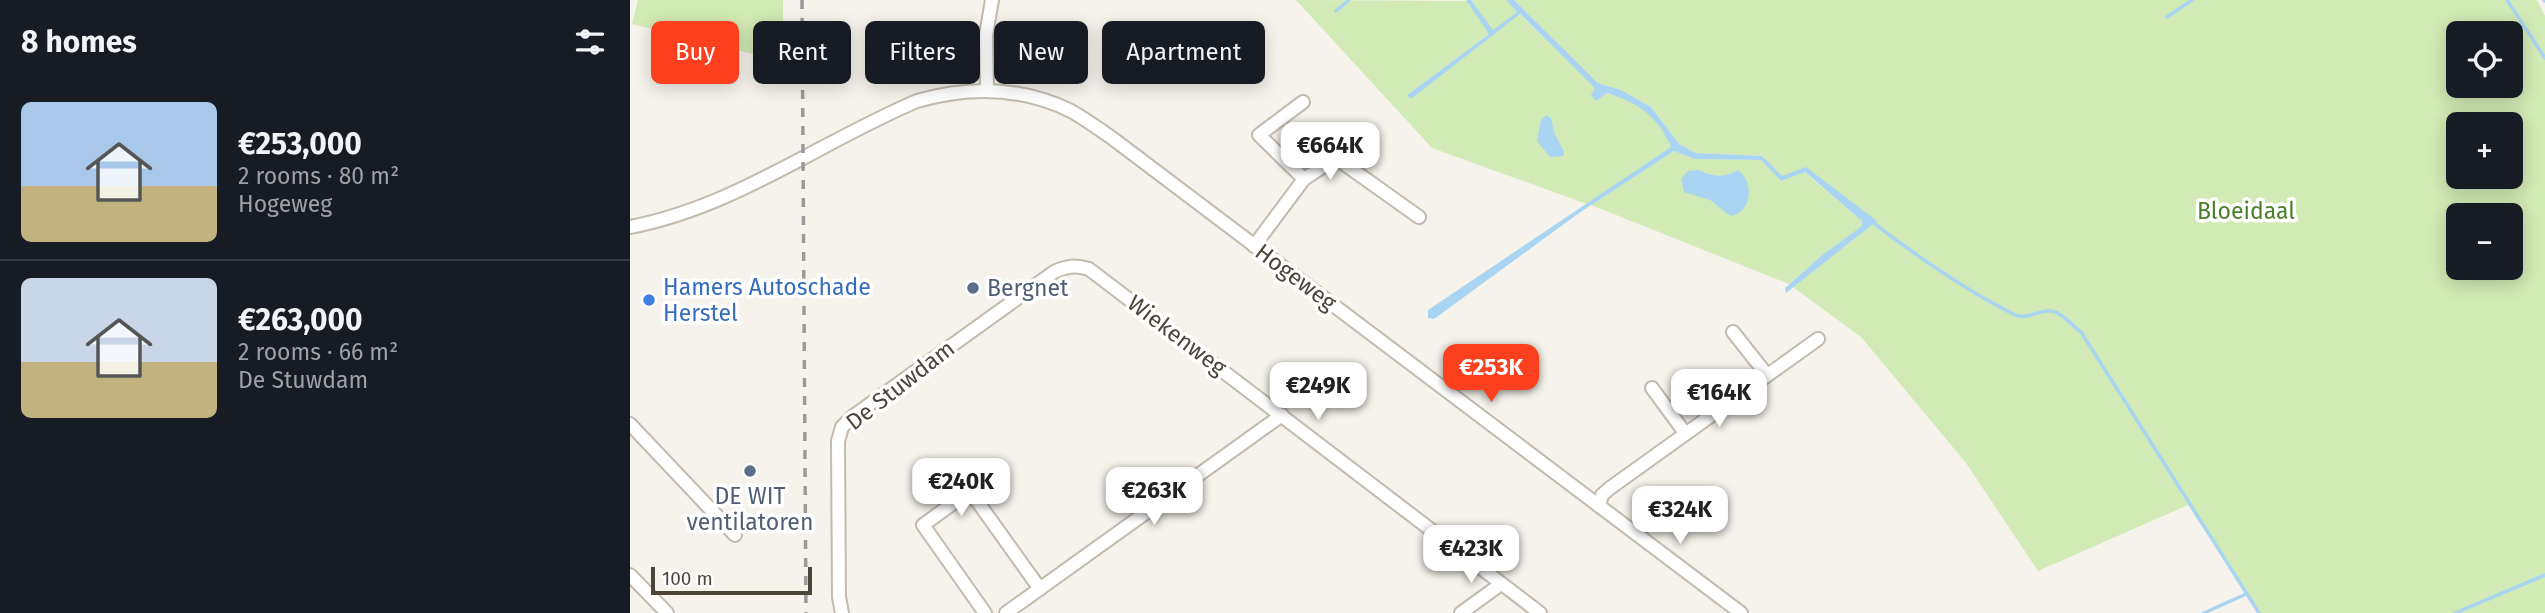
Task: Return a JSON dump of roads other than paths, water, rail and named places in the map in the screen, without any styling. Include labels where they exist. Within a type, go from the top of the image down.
[{"type":"street","points":[[987,91],[986,35],[992,0]]},
{"type":"street","name":"Hogeweg","points":[[630,227],[721,200],[895,110],[942,94],[987,91],[1019,94],[1072,112],[1112,138],[1741,613]]},
{"type":"street","points":[[1303,102],[1259,135],[1304,179]]},
{"type":"street","points":[[1254,246],[1304,179],[1336,158],[1419,217]]},
{"type":"street","name":"Wiekenweg","points":[[1078,265],[1089,269],[1540,613]]},
{"type":"street","name":"De Stuwdam","points":[[842,613],[839,597],[838,441],[842,427],[852,417],[1054,272],[1067,266],[1078,265]]},
{"type":"street","points":[[1734,332],[1767,375]]},
{"type":"street","points":[[1599,506],[1605,491],[1818,339]]},
{"type":"street","points":[[1652,388],[1685,433]]},
{"type":"street","points":[[1006,613],[1282,415]]},
{"type":"street","points":[[630,424],[735,535]]},
{"type":"street","points":[[985,613],[923,525],[970,491],[1040,589]]},
{"type":"street","points":[[630,575],[667,613]]},
{"type":"street","points":[[1461,613],[1502,584]]},
{"type":"water","points":[[1466,0],[1471,0],[1493,30],[1517,12],[1506,0],[1514,0],[1598,83],[1621,90],[1651,107],[1679,144],[1696,153],[1762,156],[1782,176],[1806,167],[1877,221],[1786,293],[1785,288],[1821,256],[1862,226],[1862,221],[1805,172],[1781,181],[1761,160],[1694,159],[1674,151],[1579,213],[1434,319],[1428,318],[1428,310],[1671,147],[1660,127],[1637,106],[1607,93],[1596,101],[1591,95],[1595,88],[1520,14],[1411,99],[1407,95],[1489,34]]},
{"type":"water","points":[[1546,115],[1551,118],[1554,132],[1564,152],[1563,156],[1550,157],[1537,141],[1541,120]]},
{"type":"water","points":[[1699,170],[1718,176],[1738,170],[1743,175],[1747,181],[1749,196],[1738,214],[1730,216],[1710,200],[1684,192],[1681,179],[1688,171]]},
{"type":"waterway","points":[[1336,11],[1349,0]]},
{"type":"waterway","points":[[2167,17],[2192,0]]},
{"type":"waterway","points":[[2507,0],[2545,58]]},
{"type":"waterway","points":[[1871,221],[1940,271],[2013,314],[2024,316],[2044,311],[2055,312],[2081,332],[2259,613]]},
{"type":"waterway","points":[[2455,613],[2545,575]]},
{"type":"waterway","points":[[2204,613],[2246,594]]},
{"type":"railway","points":[[802,0],[806,613]]},
{"type":"place","name":"Bergnet","points":[[973,288]]},
{"type":"place","name":"Hamers Autoschade Herstel","points":[[649,300]]},
{"type":"place","name":"DE WIT ventilatoren","points":[[750,471]]},
{"type":"park label","name":"Bloeidaal","points":[[2246,211]]}]
